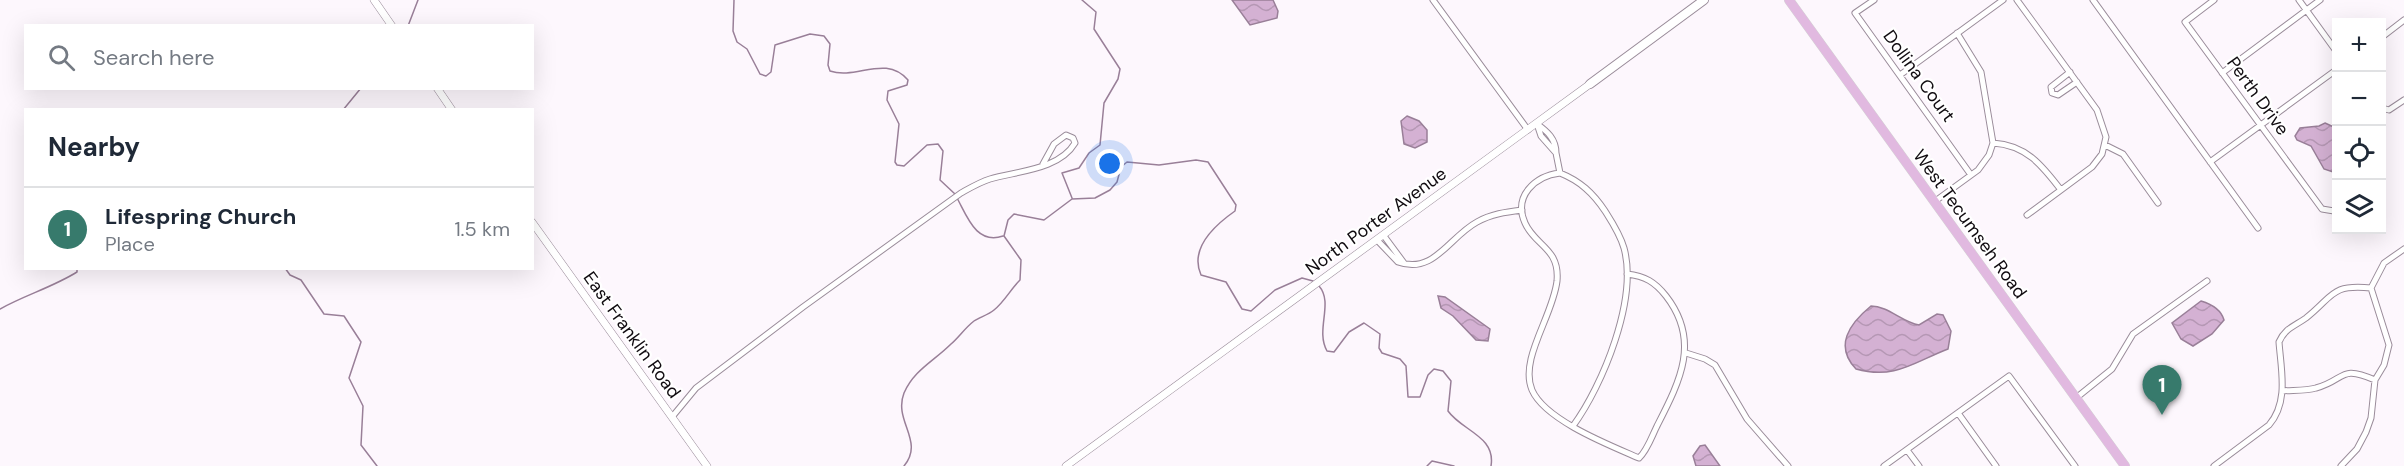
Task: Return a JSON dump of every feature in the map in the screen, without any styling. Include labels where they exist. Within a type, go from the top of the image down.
[{"type":"main road","name":"North Porter Avenue","points":[[1590,84],[1704,0]]},
{"type":"main road","name":"West Tecumseh Road","points":[[1789,0],[2125,466]]},
{"type":"street","points":[[374,0],[391,24]]},
{"type":"street","points":[[1433,0],[1528,130]]},
{"type":"street","name":"Dollina Court","points":[[1874,0],[1855,13],[1971,175]]},
{"type":"street","points":[[1900,75],[2003,0]]},
{"type":"street","points":[[2018,0],[2102,118],[2105,145],[2096,163],[2027,215]]},
{"type":"street","points":[[2093,0],[2258,228]]},
{"type":"street","name":"Perth Drive","points":[[2214,0],[2185,22],[2322,209],[2332,211]]},
{"type":"street","points":[[2299,0],[2332,44]]},
{"type":"street","points":[[2222,73],[2320,0]]},
{"type":"street","points":[[2386,34],[2404,20]]},
{"type":"street","points":[[1934,202],[1971,175],[1986,160],[1993,143],[1982,72],[1957,33]]},
{"type":"street","points":[[2070,72],[2051,87],[2052,93],[2058,95],[2077,82]]},
{"type":"street","points":[[2210,162],[2334,72]]},
{"type":"street","name":"North Porter Avenue","points":[[1066,466],[1590,84]]},
{"type":"street","points":[[438,90],[451,108]]},
{"type":"street","points":[[2386,109],[2389,110],[2404,100]]},
{"type":"street","points":[[1537,124],[1541,136],[1556,153],[1560,173]]},
{"type":"street","points":[[672,417],[696,388],[803,307],[961,194],[983,182],[1043,164],[1067,153],[1075,143],[1073,138],[1066,135],[1057,141],[1043,164]]},
{"type":"street","points":[[1993,143],[2012,146],[2033,157],[2061,190]]},
{"type":"street","points":[[2105,145],[2123,154],[2158,203]]},
{"type":"street","points":[[1573,426],[1594,389],[1615,338],[1627,274],[1624,249],[1619,234],[1600,203],[1578,181],[1560,173],[1548,174],[1533,183],[1524,198],[1522,210],[1525,222],[1548,248],[1557,268],[1557,280],[1550,310],[1532,352],[1530,381],[1533,390],[1545,407],[1573,426],[1638,458],[1663,414],[1686,353],[1684,327],[1670,301],[1650,280],[1627,274]]},
{"type":"street","points":[[1381,238],[1405,265],[1430,261],[1474,223],[1491,215],[1522,210]]},
{"type":"street","name":"East Franklin Road","points":[[534,225],[707,466]]},
{"type":"street","points":[[2341,466],[2357,449],[2366,432],[2371,418],[2375,380],[2384,364],[2389,345],[2371,288],[2384,263],[2404,249]]},
{"type":"street","points":[[2076,398],[2112,369],[2133,334],[2207,281]]},
{"type":"street","points":[[2214,466],[2269,425],[2281,406],[2279,342],[2282,335],[2313,312],[2334,292],[2347,287],[2371,288]]},
{"type":"street","points":[[1686,353],[1705,358],[1715,365],[1747,418],[1788,466]]},
{"type":"street","points":[[2282,391],[2316,388],[2341,374],[2356,372],[2375,380]]},
{"type":"street","points":[[1884,466],[2009,376],[2075,466]]},
{"type":"street","points":[[1958,413],[1996,466]]},
{"type":"street","points":[[1907,450],[1918,466]]},
{"type":"water","points":[[1232,0],[1273,0],[1278,11],[1277,18],[1250,25]]},
{"type":"water","points":[[1407,116],[1419,121],[1427,130],[1427,142],[1415,148],[1404,144],[1401,121]]},
{"type":"water","points":[[2325,123],[2332,126],[2332,172],[2324,169],[2311,146],[2297,140],[2295,136],[2300,128]]},
{"type":"water","points":[[1438,296],[1445,297],[1490,329],[1488,341],[1476,340],[1453,316],[1441,308]]},
{"type":"water","points":[[2201,301],[2215,307],[2224,320],[2212,334],[2193,346],[2181,339],[2172,323]]},
{"type":"water","points":[[1871,306],[1919,325],[1937,314],[1943,315],[1951,331],[1948,349],[1893,371],[1870,372],[1856,369],[1849,360],[1845,344],[1856,320]]},
{"type":"water","points":[[1705,445],[1720,466],[1696,466],[1693,456],[1700,446]]},
{"type":"waterway","points":[[409,24],[418,0]]},
{"type":"waterway","points":[[734,0],[733,31],[737,42],[747,49],[760,74],[766,76],[771,72],[775,45],[810,34],[824,36],[830,44],[828,65],[830,71],[850,73],[880,68],[890,69],[908,80],[907,85],[888,91],[887,100],[899,124],[895,162],[897,165],[904,166],[927,145],[938,144],[943,151],[940,180],[955,194]]},
{"type":"waterway","points":[[1072,198],[1062,173],[1079,168],[1089,153],[1100,145],[1104,103],[1118,79],[1120,69],[1094,29],[1096,12],[1082,0]]},
{"type":"waterway","points":[[345,108],[359,90]]},
{"type":"waterway","points":[[1004,236],[1008,220],[1014,214],[1044,220],[1072,199],[1095,198],[1110,190],[1117,182],[1121,167],[1127,162],[1159,165],[1196,160],[1208,162],[1236,205],[1235,211],[1212,230],[1201,247],[1198,256],[1201,275],[1226,282],[1242,309],[1251,311],[1275,290],[1302,278],[1313,281]]},
{"type":"waterway","points":[[957,198],[979,233],[994,238],[1003,236]]},
{"type":"waterway","points":[[904,466],[910,457],[911,448],[902,413],[904,393],[908,385],[971,324],[998,307],[1020,280],[1021,260],[1004,236]]},
{"type":"waterway","points":[[0,309],[49,287],[77,270]]},
{"type":"waterway","points":[[286,270],[290,275],[301,280],[324,314],[344,316],[361,342],[349,378],[363,406],[361,445],[377,466]]},
{"type":"waterway","points":[[1319,286],[1325,300],[1323,334],[1327,351],[1334,352],[1349,332],[1364,323],[1380,334],[1379,348],[1382,353],[1400,359],[1406,366],[1408,397],[1420,397],[1428,375],[1434,369],[1443,371],[1451,381],[1448,411],[1483,441],[1491,456],[1491,466]]},
{"type":"waterway","points":[[1427,466],[1432,461],[1454,466]]},
{"type":"place","name":"Lifespring Church","points":[[2162,415]]}]
